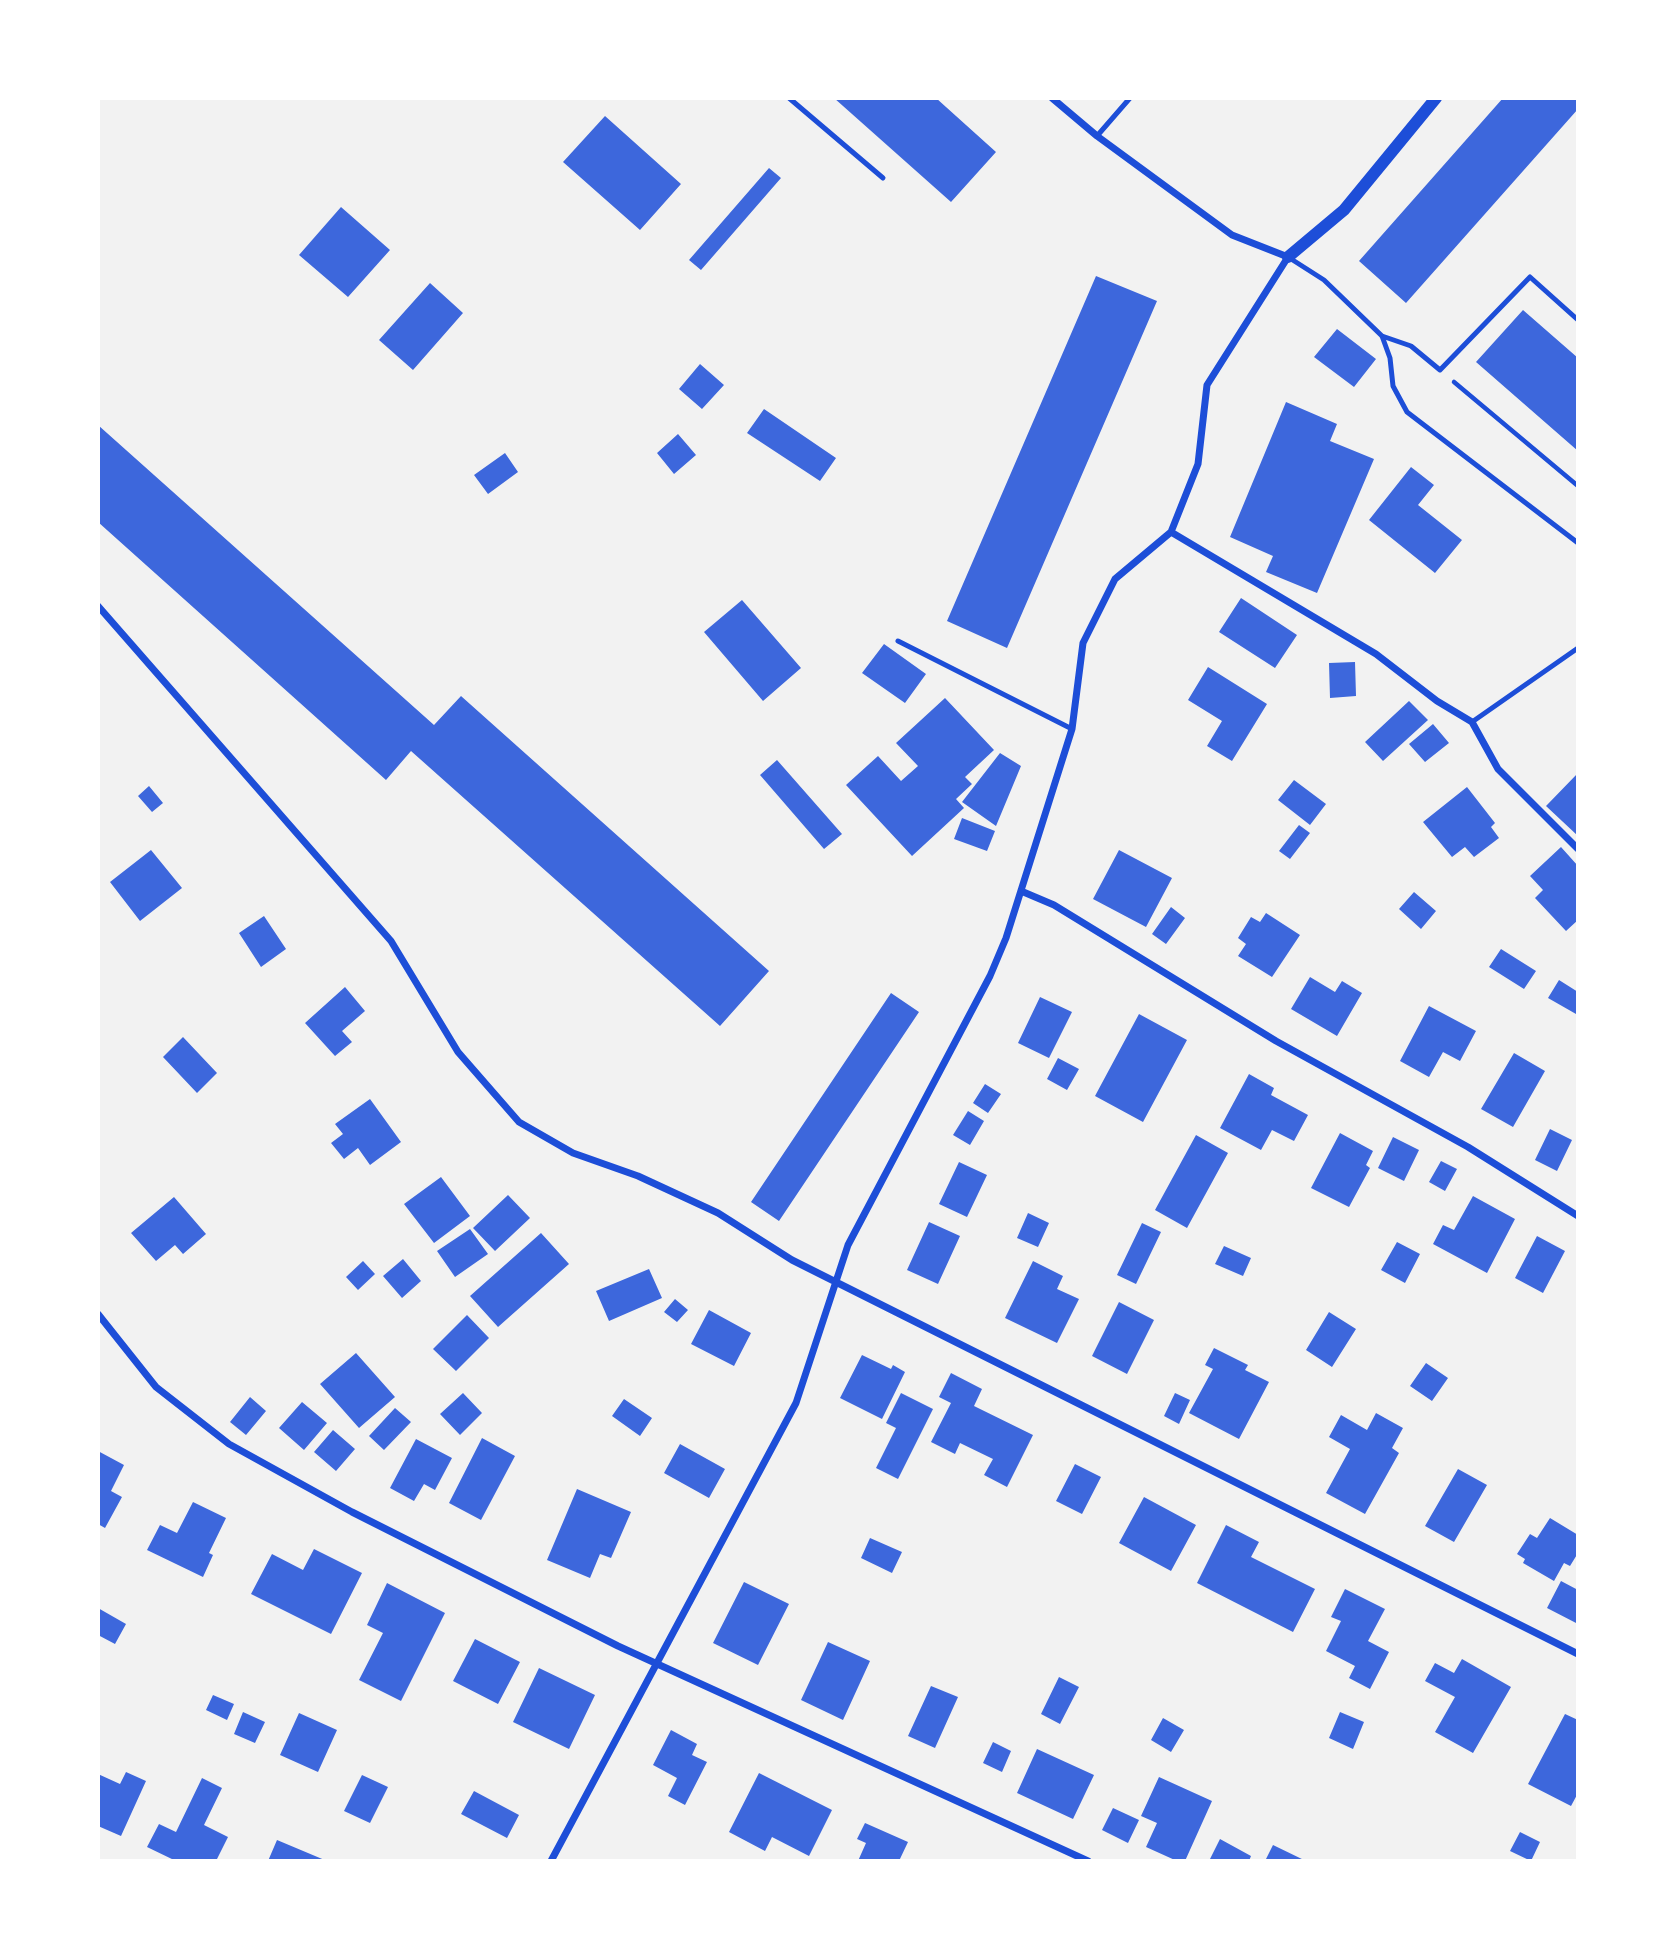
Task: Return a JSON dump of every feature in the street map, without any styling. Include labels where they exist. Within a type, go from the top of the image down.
[{"type":"street","points":[[1052,98],[1097,136],[1232,235],[1289,257]]},
{"type":"street","points":[[551,1861],[796,1403],[848,1245],[990,976],[1021,891],[1072,729],[1083,643],[1115,579],[1171,532],[1198,464],[1206,385],[1289,257],[1344,210],[1436,98]]},
{"type":"street","points":[[1171,532],[1376,654],[1437,701],[1472,722],[1498,769],[1578,849]]},
{"type":"street","points":[[98,606],[391,941],[458,1052],[519,1122],[573,1153],[638,1176],[719,1213],[792,1260],[1578,1654]]},
{"type":"street","points":[[1021,891],[1055,905],[1276,1041],[1468,1147],[1578,1216]]},
{"type":"street","points":[[98,1314],[156,1387],[229,1444],[352,1512],[618,1646],[1088,1861]]},
{"type":"lane","points":[[789,98],[883,178]]},
{"type":"lane","points":[[1097,136],[1130,98]]},
{"type":"lane","points":[[1289,257],[1324,280],[1382,336],[1411,346],[1440,370],[1530,278],[1578,320]]},
{"type":"lane","points":[[1382,336],[1390,358],[1393,386],[1407,412],[1578,544]]},
{"type":"lane","points":[[898,640],[1072,729]]},
{"type":"lane","points":[[1472,722],[1578,648]]},
{"type":"path","points":[[1440,370],[1578,486]]},
{"type":"building","points":[[834,98],[936,98],[996,152],[951,202]]},
{"type":"building","points":[[1503,98],[1578,98],[1578,109],[1406,303],[1359,261]]},
{"type":"building","points":[[605,116],[681,184],[640,230],[563,162]]},
{"type":"building","points":[[769,168],[781,178],[701,270],[689,260]]},
{"type":"building","points":[[341,207],[390,250],[348,297],[299,255]]},
{"type":"building","points":[[1096,276],[1157,301],[1007,648],[947,621]]},
{"type":"building","points":[[430,283],[463,313],[413,370],[379,340]]},
{"type":"building","points":[[1523,310],[1578,358],[1578,451],[1476,362]]},
{"type":"building","points":[[1337,329],[1376,359],[1354,387],[1314,357]]},
{"type":"building","points":[[700,364],[724,385],[702,409],[679,389]]},
{"type":"building","points":[[1286,402],[1337,424],[1330,441],[1374,459],[1317,593],[1266,572],[1273,556],[1230,537]]},
{"type":"building","points":[[764,409],[836,458],[820,481],[747,433]]},
{"type":"building","points":[[98,425],[434,725],[461,696],[769,971],[720,1026],[411,751],[386,780],[98,522]]},
{"type":"building","points":[[678,434],[696,455],[674,474],[657,453]]},
{"type":"building","points":[[505,453],[518,472],[488,494],[474,475]]},
{"type":"building","points":[[1411,467],[1434,485],[1418,505],[1462,540],[1435,573],[1369,520]]},
{"type":"building","points":[[1241,598],[1297,635],[1275,668],[1219,632]]},
{"type":"building","points":[[742,600],[801,668],[763,701],[704,632]]},
{"type":"building","points":[[884,644],[926,674],[905,703],[862,673]]},
{"type":"building","points":[[1355,662],[1356,696],[1330,698],[1329,663]]},
{"type":"building","points":[[1208,667],[1267,704],[1232,761],[1207,746],[1222,721],[1188,700]]},
{"type":"building","points":[[945,698],[994,750],[965,777],[972,784],[956,799],[964,808],[912,856],[846,785],[878,756],[901,781],[918,766],[896,743]]},
{"type":"building","points":[[1409,701],[1428,720],[1383,761],[1365,742]]},
{"type":"building","points":[[1433,724],[1449,743],[1425,762],[1409,744]]},
{"type":"building","points":[[1000,753],[1021,766],[996,826],[962,802]]},
{"type":"building","points":[[777,760],[842,834],[824,849],[760,775]]},
{"type":"building","points":[[1578,773],[1578,836],[1546,806]]},
{"type":"building","points":[[1294,780],[1326,804],[1310,825],[1278,800]]},
{"type":"building","points":[[149,786],[163,803],[152,812],[138,796]]},
{"type":"building","points":[[1467,787],[1495,823],[1491,827],[1499,838],[1474,857],[1465,847],[1452,857],[1423,822]]},
{"type":"building","points":[[962,818],[995,831],[987,851],[954,839]]},
{"type":"building","points":[[1299,825],[1310,833],[1290,859],[1279,851]]},
{"type":"building","points":[[1561,847],[1578,866],[1578,920],[1566,931],[1535,898],[1543,890],[1530,876]]},
{"type":"building","points":[[151,850],[182,888],[140,921],[110,882]]},
{"type":"building","points":[[1119,850],[1172,878],[1146,927],[1093,899]]},
{"type":"building","points":[[1414,892],[1436,911],[1421,929],[1399,909]]},
{"type":"building","points":[[1171,907],[1185,918],[1166,944],[1152,934]]},
{"type":"building","points":[[1266,913],[1300,935],[1272,977],[1238,956],[1246,944],[1238,938],[1251,917],[1260,922]]},
{"type":"building","points":[[264,916],[286,949],[261,967],[239,933]]},
{"type":"building","points":[[1501,949],[1536,971],[1524,989],[1489,967]]},
{"type":"building","points":[[1310,977],[1335,992],[1342,981],[1362,993],[1337,1036],[1291,1009]]},
{"type":"building","points":[[1559,980],[1578,992],[1576,1014],[1548,998]]},
{"type":"building","points":[[345,987],[365,1011],[342,1031],[352,1042],[335,1056],[305,1023]]},
{"type":"building","points":[[891,993],[919,1012],[779,1221],[751,1202]]},
{"type":"building","points":[[1040,997],[1072,1012],[1049,1058],[1018,1043]]},
{"type":"building","points":[[1429,1006],[1476,1031],[1460,1061],[1443,1052],[1429,1077],[1400,1061]]},
{"type":"building","points":[[1139,1014],[1187,1040],[1143,1122],[1095,1096]]},
{"type":"building","points":[[183,1037],[217,1073],[197,1093],[163,1057]]},
{"type":"building","points":[[1514,1053],[1545,1071],[1513,1127],[1481,1109]]},
{"type":"building","points":[[1058,1058],[1079,1069],[1067,1090],[1047,1079]]},
{"type":"building","points":[[1249,1074],[1274,1088],[1271,1095],[1308,1115],[1294,1141],[1272,1130],[1261,1150],[1220,1128]]},
{"type":"building","points":[[985,1084],[1001,1094],[988,1113],[973,1103]]},
{"type":"building","points":[[370,1099],[401,1142],[370,1165],[358,1148],[344,1159],[331,1143],[343,1134],[335,1124]]},
{"type":"building","points":[[968,1111],[984,1121],[970,1145],[953,1135]]},
{"type":"building","points":[[1550,1129],[1572,1140],[1557,1171],[1535,1160]]},
{"type":"building","points":[[1340,1133],[1373,1151],[1366,1165],[1370,1168],[1349,1207],[1311,1188]]},
{"type":"building","points":[[1196,1135],[1228,1153],[1187,1228],[1155,1210]]},
{"type":"building","points":[[1393,1137],[1419,1150],[1404,1181],[1378,1168]]},
{"type":"building","points":[[1441,1161],[1457,1169],[1445,1191],[1429,1182]]},
{"type":"building","points":[[959,1162],[987,1175],[967,1217],[939,1204]]},
{"type":"building","points":[[441,1177],[470,1216],[434,1243],[404,1204]]},
{"type":"building","points":[[508,1195],[530,1218],[495,1251],[473,1228]]},
{"type":"building","points":[[1473,1196],[1515,1219],[1487,1273],[1433,1244],[1443,1225],[1454,1230]]},
{"type":"building","points":[[174,1197],[206,1234],[183,1254],[175,1245],[156,1261],[131,1233]]},
{"type":"building","points":[[1028,1213],[1049,1223],[1038,1247],[1017,1238]]},
{"type":"building","points":[[929,1222],[960,1236],[938,1284],[907,1270]]},
{"type":"building","points":[[1142,1223],[1161,1232],[1136,1284],[1117,1275]]},
{"type":"building","points":[[470,1229],[488,1254],[455,1277],[437,1251]]},
{"type":"building","points":[[541,1233],[569,1264],[498,1327],[470,1296]]},
{"type":"building","points":[[1537,1236],[1565,1251],[1543,1293],[1515,1278]]},
{"type":"building","points":[[1397,1242],[1420,1254],[1405,1283],[1381,1270]]},
{"type":"building","points":[[1224,1246],[1251,1258],[1243,1276],[1215,1264]]},
{"type":"building","points":[[403,1259],[421,1281],[402,1298],[383,1276]]},
{"type":"building","points":[[363,1261],[375,1274],[358,1290],[346,1277]]},
{"type":"building","points":[[1033,1261],[1063,1276],[1057,1289],[1079,1299],[1057,1343],[1005,1318]]},
{"type":"building","points":[[649,1269],[662,1298],[609,1321],[596,1291]]},
{"type":"building","points":[[675,1299],[688,1310],[677,1322],[664,1312]]},
{"type":"building","points":[[1119,1302],[1154,1320],[1127,1374],[1092,1356]]},
{"type":"building","points":[[709,1310],[751,1333],[734,1366],[691,1344]]},
{"type":"building","points":[[1329,1312],[1356,1329],[1332,1367],[1306,1350]]},
{"type":"building","points":[[467,1315],[489,1338],[456,1371],[433,1349]]},
{"type":"building","points":[[1214,1348],[1248,1365],[1245,1370],[1269,1382],[1239,1439],[1189,1413],[1213,1369],[1205,1365]]},
{"type":"building","points":[[356,1353],[395,1397],[359,1428],[320,1384]]},
{"type":"building","points":[[862,1355],[891,1369],[893,1365],[905,1372],[882,1419],[840,1398]]},
{"type":"building","points":[[1426,1363],[1448,1378],[1432,1401],[1410,1386]]},
{"type":"building","points":[[951,1373],[982,1389],[974,1406],[1033,1435],[1007,1487],[984,1475],[993,1459],[960,1443],[955,1454],[931,1442],[951,1403],[939,1397]]},
{"type":"building","points":[[463,1393],[482,1413],[460,1435],[440,1414]]},
{"type":"building","points":[[901,1393],[933,1409],[898,1479],[876,1468],[896,1428],[886,1423]]},
{"type":"building","points":[[1175,1393],[1190,1400],[1179,1424],[1164,1416]]},
{"type":"building","points":[[250,1397],[266,1411],[246,1435],[230,1422]]},
{"type":"building","points":[[624,1399],[652,1418],[640,1436],[612,1416]]},
{"type":"building","points":[[302,1402],[327,1423],[304,1450],[279,1428]]},
{"type":"building","points":[[395,1408],[411,1422],[384,1450],[369,1436]]},
{"type":"building","points":[[1376,1413],[1403,1428],[1392,1448],[1399,1453],[1365,1514],[1326,1493],[1350,1449],[1329,1437],[1341,1415],[1367,1430]]},
{"type":"building","points":[[333,1430],[355,1449],[336,1471],[314,1452]]},
{"type":"building","points":[[482,1438],[515,1456],[481,1520],[449,1503]]},
{"type":"building","points":[[416,1439],[452,1458],[435,1490],[424,1484],[414,1501],[390,1488]]},
{"type":"building","points":[[680,1444],[725,1469],[709,1498],[664,1473]]},
{"type":"building","points":[[98,1451],[124,1465],[111,1491],[122,1497],[105,1528],[98,1524]]},
{"type":"building","points":[[1075,1464],[1101,1477],[1082,1514],[1056,1501]]},
{"type":"building","points":[[1458,1469],[1487,1485],[1454,1542],[1425,1526]]},
{"type":"building","points":[[577,1489],[631,1512],[611,1558],[600,1554],[590,1578],[547,1560]]},
{"type":"building","points":[[1144,1497],[1196,1525],[1171,1571],[1119,1543]]},
{"type":"building","points":[[193,1502],[226,1518],[209,1553],[213,1555],[203,1577],[147,1550],[160,1525],[177,1533]]},
{"type":"building","points":[[1550,1518],[1578,1535],[1578,1553],[1570,1566],[1564,1563],[1554,1581],[1523,1563],[1525,1559],[1517,1554],[1530,1534],[1537,1538]]},
{"type":"building","points":[[1226,1525],[1259,1542],[1251,1557],[1315,1589],[1293,1632],[1197,1583]]},
{"type":"building","points":[[870,1538],[902,1552],[892,1573],[861,1558]]},
{"type":"building","points":[[314,1549],[362,1573],[331,1634],[251,1594],[272,1554],[303,1570]]},
{"type":"building","points":[[1561,1581],[1578,1590],[1578,1624],[1547,1608]]},
{"type":"building","points":[[744,1582],[789,1604],[758,1665],[713,1643]]},
{"type":"building","points":[[387,1583],[445,1613],[401,1701],[359,1680],[383,1633],[367,1625]]},
{"type":"building","points":[[1345,1589],[1385,1609],[1368,1641],[1389,1652],[1370,1689],[1349,1678],[1355,1666],[1326,1651],[1341,1621],[1331,1617]]},
{"type":"building","points":[[98,1608],[126,1624],[115,1644],[98,1635]]},
{"type":"building","points":[[475,1639],[520,1662],[498,1704],[453,1681]]},
{"type":"building","points":[[828,1642],[870,1661],[843,1720],[801,1700]]},
{"type":"building","points":[[1462,1659],[1511,1687],[1473,1753],[1435,1732],[1455,1697],[1425,1681],[1435,1663],[1454,1673]]},
{"type":"building","points":[[539,1668],[595,1695],[569,1749],[513,1722]]},
{"type":"building","points":[[1059,1677],[1079,1687],[1060,1724],[1041,1714]]},
{"type":"building","points":[[931,1686],[958,1697],[935,1748],[908,1736]]},
{"type":"building","points":[[213,1695],[234,1704],[227,1720],[206,1710]]},
{"type":"building","points":[[243,1712],[265,1722],[255,1743],[234,1734]]},
{"type":"building","points":[[1340,1712],[1364,1722],[1353,1749],[1329,1738]]},
{"type":"building","points":[[299,1713],[337,1730],[318,1772],[280,1755]]},
{"type":"building","points":[[1565,1714],[1578,1720],[1578,1793],[1571,1806],[1528,1784]]},
{"type":"building","points":[[1163,1718],[1184,1730],[1171,1752],[1151,1740]]},
{"type":"building","points":[[671,1730],[697,1744],[692,1755],[707,1762],[685,1805],[668,1796],[677,1778],[653,1765]]},
{"type":"building","points":[[993,1742],[1011,1751],[1002,1772],[983,1763]]},
{"type":"building","points":[[1037,1749],[1094,1775],[1073,1819],[1017,1793]]},
{"type":"building","points":[[126,1772],[146,1781],[121,1836],[98,1826],[98,1774],[120,1784]]},
{"type":"building","points":[[759,1773],[832,1810],[809,1856],[772,1837],[765,1851],[729,1832]]},
{"type":"building","points":[[362,1775],[388,1787],[370,1823],[344,1811]]},
{"type":"building","points":[[1159,1777],[1212,1801],[1185,1861],[1177,1861],[1146,1847],[1157,1823],[1141,1816]]},
{"type":"building","points":[[202,1778],[222,1788],[204,1825],[228,1837],[216,1861],[176,1861],[147,1847],[159,1824],[176,1832]]},
{"type":"building","points":[[474,1791],[519,1815],[507,1838],[461,1814]]},
{"type":"building","points":[[1113,1808],[1139,1820],[1128,1843],[1102,1830]]},
{"type":"building","points":[[865,1823],[908,1842],[899,1861],[858,1861],[866,1843],[857,1839]]},
{"type":"building","points":[[1520,1832],[1540,1842],[1531,1861],[1510,1851]]},
{"type":"building","points":[[1220,1839],[1251,1856],[1249,1861],[1209,1861]]},
{"type":"building","points":[[277,1840],[327,1861],[268,1861]]},
{"type":"building","points":[[1273,1845],[1306,1861],[1265,1861]]}]
